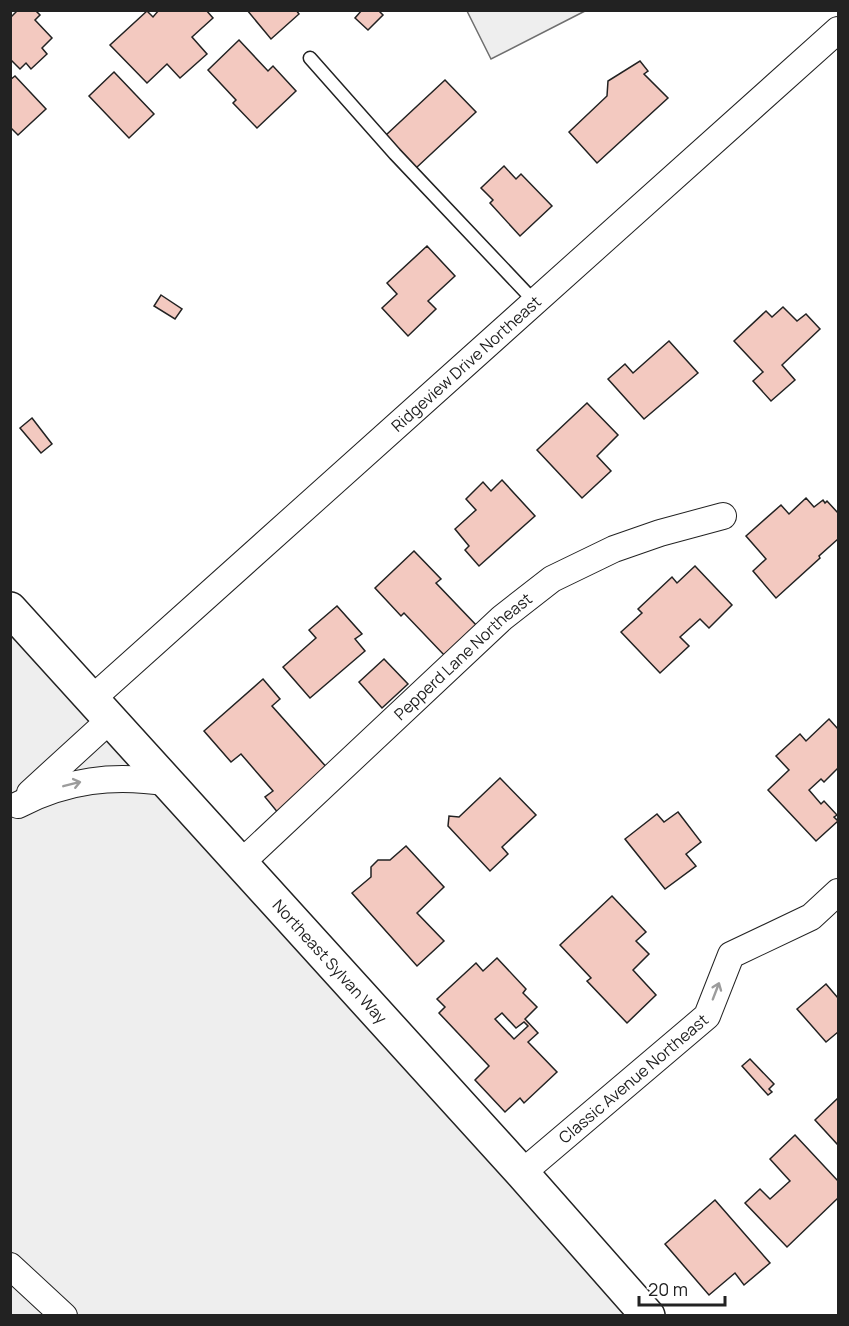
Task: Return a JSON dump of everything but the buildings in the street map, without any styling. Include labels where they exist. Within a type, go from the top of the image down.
[{"type":"main road","name":"Northeast Sylvan Way","points":[[10,609],[242,862],[648,1316]]},
{"type":"street","name":"Ridgeview Drive Northeast","points":[[14,809],[37,786],[102,708],[535,302],[838,30]]},
{"type":"street","name":"Pepperd Lane Northeast","points":[[242,862],[502,618],[552,579],[614,549],[660,533],[723,516]]},
{"type":"street","points":[[14,809],[57,788],[100,779],[145,779],[168,783]]},
{"type":"street","name":"Classic Avenue Northeast","points":[[522,1173],[707,1016],[731,955],[811,917],[838,892]]},
{"type":"street","points":[[10,1266],[64,1316]]},
{"type":"lane","points":[[310,58],[395,154],[535,302]]},
{"type":"shaded area","points":[[467,11],[585,11],[491,59]]},
{"type":"shaded area","points":[[10,620],[646,1315],[11,1315]]}]
